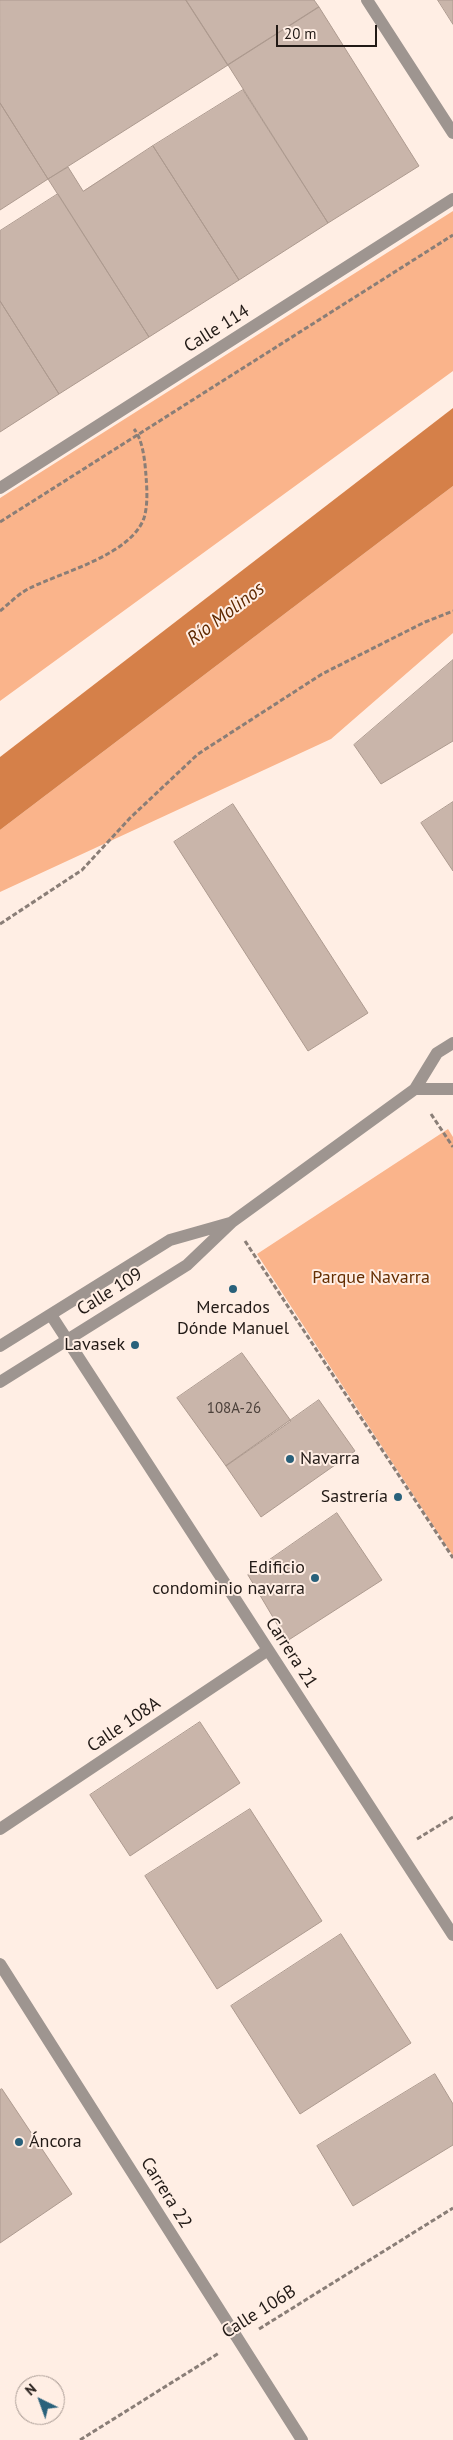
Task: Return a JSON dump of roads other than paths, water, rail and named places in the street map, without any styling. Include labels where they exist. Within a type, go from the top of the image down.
[{"type":"street","points":[[366,0],[453,133]]},
{"type":"street","name":"Calle 114","points":[[0,488],[453,199]]},
{"type":"street","name":"Calle 109","points":[[0,1382],[187,1265],[232,1222],[415,1089],[437,1053],[453,1043]]},
{"type":"street","points":[[415,1089],[453,1089]]},
{"type":"street","name":"Calle 109","points":[[0,1346],[170,1240],[232,1222]]},
{"type":"street","name":"Carrera 21","points":[[51,1315],[453,1935]]},
{"type":"street","name":"Calle 108A","points":[[0,1829],[268,1650]]},
{"type":"street","name":"Carrera 22","points":[[0,1964],[302,2440]]},
{"type":"water","name":"Río Molinos","points":[[453,408],[453,486],[0,830],[0,757]]},
{"type":"place","name":"Mercados Dónde Manuel","points":[[233,1289]]},
{"type":"place","name":"Lavasek","points":[[135,1345]]},
{"type":"place","name":"Navarra","points":[[290,1459]]},
{"type":"place","name":"Sastrería","points":[[398,1497]]},
{"type":"place","name":"Edificio condominio navarra","points":[[315,1578]]},
{"type":"place","name":"Áncora","points":[[19,2142]]},
{"type":"park label","name":"Parque Navarra","points":[[371,1278]]}]
